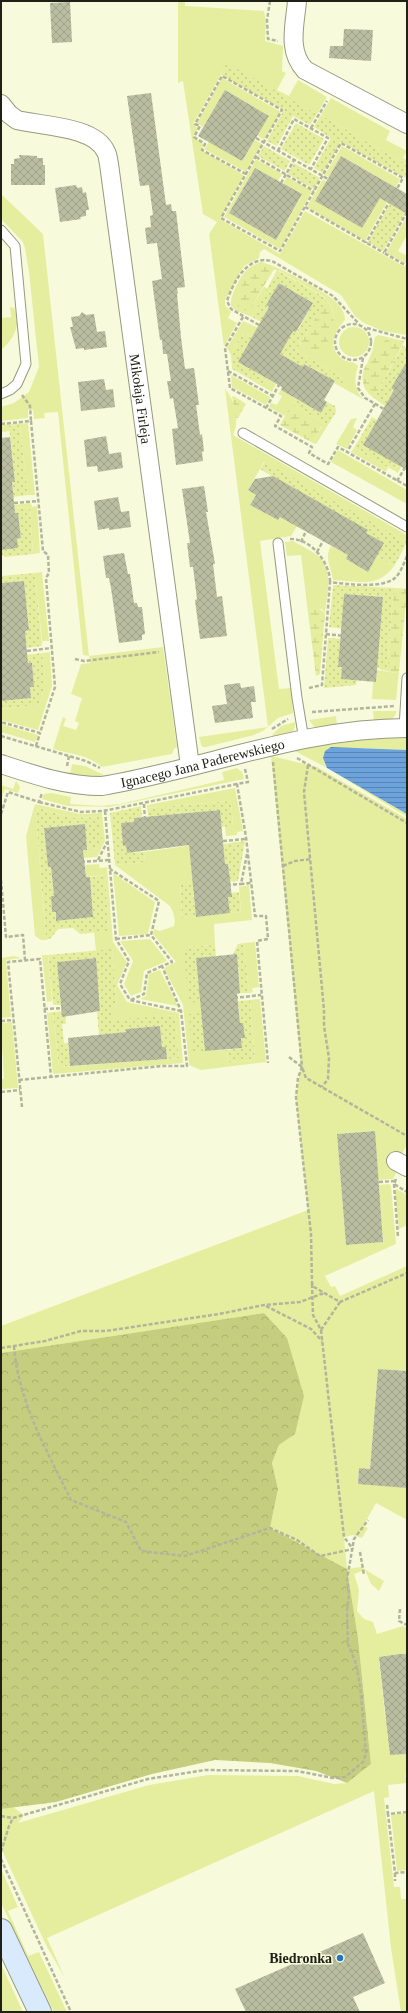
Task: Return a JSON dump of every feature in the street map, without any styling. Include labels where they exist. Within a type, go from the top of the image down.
[{"type":"main road","points":[[1,1930],[40,2012]]},
{"type":"street","points":[[296,1],[293,46],[297,62],[305,70],[407,124]]},
{"type":"street","name":"Mikołaja Firleja","points":[[1,104],[8,114],[17,120],[87,134],[97,140],[106,151],[190,766]]},
{"type":"street","name":"Ignacego Jana Paderewskiego","points":[[1,764],[62,783],[87,786],[116,783],[272,749],[304,740],[344,733],[406,728]]},
{"type":"lane","points":[[1,230],[15,246],[26,364],[21,376],[13,387],[1,394]]},
{"type":"lane","points":[[243,433],[407,527]]},
{"type":"lane","points":[[282,541],[304,740]]},
{"type":"lane","points":[[406,728],[407,678]]},
{"type":"path","points":[[270,1],[267,20],[268,39],[283,42]]},
{"type":"path","points":[[246,174],[202,150],[205,144],[194,137],[200,126],[195,124],[222,76],[282,110],[264,143],[221,218],[280,251],[341,143],[403,178],[366,243]]},
{"type":"path","points":[[311,128],[329,98]]},
{"type":"path","points":[[278,151],[294,119],[311,128],[328,138],[311,169]]},
{"type":"path","points":[[256,138],[328,179]]},
{"type":"path","points":[[256,157],[314,191]]},
{"type":"path","points":[[281,183],[294,160]]},
{"type":"path","points":[[305,207],[407,266]]},
{"type":"path","points":[[384,253],[407,212]]},
{"type":"path","points":[[259,325],[230,309],[227,301],[228,296],[247,265],[258,260],[265,259],[272,261],[333,296],[359,324],[369,331],[372,343],[371,348],[363,358],[358,388],[365,398],[384,409]]},
{"type":"path","points":[[243,317],[225,348],[230,388],[281,416],[276,426],[312,447],[309,453],[328,464],[338,447],[407,486]]},
{"type":"path","points":[[359,324],[347,324],[342,328],[336,338],[335,344],[341,355],[346,358],[351,360],[363,358]]},
{"type":"path","points":[[364,327],[377,332],[407,339]]},
{"type":"path","points":[[228,370],[273,396]]},
{"type":"path","points":[[266,408],[280,383]]},
{"type":"path","points":[[13,387],[28,402],[43,551],[48,555],[49,573],[46,578],[55,687],[36,746]]},
{"type":"path","points":[[347,452],[375,404]]},
{"type":"path","points":[[1,424],[31,421]]},
{"type":"path","points":[[397,481],[406,466]]},
{"type":"path","points":[[14,503],[39,501]]},
{"type":"path","points":[[301,542],[306,532]]},
{"type":"path","points":[[282,541],[293,539],[301,542],[320,554],[328,568],[330,582],[322,685],[309,687],[310,692]]},
{"type":"path","points":[[317,552],[323,541]]},
{"type":"path","points":[[330,582],[372,584],[388,581],[395,578],[407,556]]},
{"type":"path","points":[[326,634],[344,636]]},
{"type":"path","points":[[27,651],[52,648]]},
{"type":"path","points":[[75,659],[84,661],[175,650]]},
{"type":"path","points":[[312,704],[313,712]]},
{"type":"path","points":[[1,722],[40,733]]},
{"type":"path","points":[[407,823],[308,765],[286,753],[272,749],[302,1067],[306,1078],[407,1136]]},
{"type":"path","points":[[38,802],[81,812],[105,811],[248,782],[246,772],[240,766],[229,767],[226,758]]},
{"type":"path","points":[[308,765],[304,792],[324,1010],[324,1026],[329,1058],[328,1079],[322,1087]]},
{"type":"path","points":[[237,784],[248,849],[255,916],[266,916],[268,930],[268,939],[258,941],[261,995],[268,1064]]},
{"type":"path","points":[[1,814],[8,792]]},
{"type":"path","points":[[144,804],[146,821]]},
{"type":"path","points":[[105,811],[116,939],[129,961],[120,984],[130,1000],[181,1011]]},
{"type":"path","points":[[223,842],[246,839]]},
{"type":"path","points":[[98,860],[108,842]]},
{"type":"path","points":[[241,884],[248,849]]},
{"type":"path","points":[[283,866],[295,861],[311,859]]},
{"type":"path","points":[[81,862],[109,860]]},
{"type":"path","points":[[110,868],[159,901],[151,935]]},
{"type":"path","points":[[1,880],[6,937],[23,935],[25,960]]},
{"type":"path","points":[[227,885],[251,883]]},
{"type":"path","points":[[116,939],[151,935]]},
{"type":"path","points":[[130,1000],[144,994],[147,973],[172,962],[151,935]]},
{"type":"path","points":[[22,1107],[8,962],[40,959],[50,1077]]},
{"type":"path","points":[[19,1080],[162,1066],[187,1066],[181,1011],[162,966]]},
{"type":"path","points":[[234,998],[261,995]]},
{"type":"path","points":[[44,1009],[65,1008]]},
{"type":"path","points":[[1,1021],[14,1020]]},
{"type":"path","points":[[290,1057],[302,1067]]},
{"type":"path","points":[[302,1067],[298,1078],[296,1097],[311,1234],[313,1315],[321,1330],[344,1537],[353,1549]]},
{"type":"path","points":[[1,1092],[20,1090]]},
{"type":"path","points":[[379,1182],[394,1183],[398,1237]]},
{"type":"path","points":[[321,1330],[340,1302],[407,1273]]},
{"type":"path","points":[[312,1283],[314,1287],[340,1302]]},
{"type":"path","points":[[1,1348],[44,1341],[81,1331],[106,1331],[219,1314],[264,1305],[300,1302],[321,1294],[327,1294]]},
{"type":"path","points":[[264,1305],[311,1329],[322,1341]]},
{"type":"path","points":[[14,1346],[15,1363],[29,1412],[71,1500],[126,1522],[141,1551],[185,1556],[270,1528],[297,1540],[320,1556],[353,1549]]},
{"type":"path","points":[[1,1816],[13,1818],[148,1779],[205,1770],[297,1771],[333,1778],[345,1777],[363,1762],[366,1753],[360,1685],[356,1662],[348,1644],[347,1611],[349,1594],[347,1569],[353,1549],[354,1539],[368,1520]]},
{"type":"path","points":[[360,1552],[364,1575]]},
{"type":"path","points":[[400,1609],[399,1621],[407,1626]]},
{"type":"path","points":[[387,1805],[395,1881]]},
{"type":"path","points":[[388,1814],[407,1812]]},
{"type":"path","points":[[1,1852],[13,1818]]},
{"type":"path","points":[[1,1858],[71,2012]]},
{"type":"path","points":[[395,1873],[407,1872]]},
{"type":"green space","points":[[178,1],[185,1],[185,6],[264,11],[266,22],[265,41],[283,46],[282,71],[286,73],[277,90],[289,96],[298,80],[327,97],[317,114],[227,64],[193,124],[198,128],[193,137],[204,144],[201,150],[244,175],[220,219],[280,254],[305,211],[407,268],[407,335],[383,331],[364,323],[355,316],[341,295],[264,249],[260,252],[259,258],[244,266],[225,300],[225,305],[231,312],[228,318],[237,323],[224,347],[209,234],[217,222],[203,214],[183,81],[178,83]]},
{"type":"green space","points":[[227,63],[317,114],[310,125],[293,116],[277,146],[267,141],[284,110],[221,75]]},
{"type":"green space","points":[[222,78],[281,112],[264,140],[257,135],[269,116],[225,91],[203,127],[197,123]]},
{"type":"green space","points":[[331,98],[390,131],[386,140],[407,151],[403,158],[407,160],[407,165],[321,115]]},
{"type":"green space","points":[[321,115],[407,165],[406,178],[341,142],[323,173],[314,168],[331,138],[314,127]]},
{"type":"green space","points":[[296,123],[324,139],[309,165],[281,149]]},
{"type":"green space","points":[[255,140],[262,144],[246,172],[204,149],[209,142],[242,161]]},
{"type":"green space","points":[[264,146],[290,161],[285,171],[258,156]]},
{"type":"green space","points":[[342,146],[400,179],[365,241],[307,207],[323,179],[327,182],[316,201],[362,228],[388,183],[341,156],[329,177],[325,175]]},
{"type":"green space","points":[[256,159],[282,174],[278,181],[255,168],[229,213],[276,240],[302,195],[283,184],[287,177],[312,191],[280,249],[224,217]]},
{"type":"green space","points":[[294,163],[320,178],[314,189],[288,174]]},
{"type":"green space","points":[[1,194],[43,234],[89,656],[83,655],[58,412],[44,413],[45,418],[34,419],[33,410],[28,410],[28,418],[1,421],[1,407],[14,403],[29,392],[39,367],[25,248],[23,242],[1,219]]},
{"type":"green space","points":[[390,204],[405,213],[383,251],[368,242]]},
{"type":"green space","points":[[407,216],[407,235],[398,251],[407,256],[407,264],[386,253]]},
{"type":"green space","points":[[261,262],[288,273],[311,285],[330,297],[341,308],[345,320],[335,335],[335,351],[338,356],[344,360],[355,363],[358,366],[356,388],[363,399],[334,383],[344,379],[296,350],[301,342],[300,346],[325,345],[332,328],[333,321],[333,310],[326,298],[278,270],[273,270],[250,309],[264,287],[268,288],[252,317],[239,312],[232,307],[231,299],[241,277],[250,267]]},
{"type":"green space","points":[[258,267],[270,267],[274,269],[250,309],[243,311],[238,308],[238,296],[242,284],[253,270]]},
{"type":"green space","points":[[277,270],[327,299],[296,350],[344,379],[341,385],[305,364],[303,367],[278,353],[293,331],[297,332],[313,303],[279,283],[266,305],[269,307],[261,322],[252,317]]},
{"type":"green space","points":[[326,300],[331,307],[333,316],[333,326],[330,336],[325,344],[318,350],[310,351],[300,346],[301,342]]},
{"type":"green space","points":[[10,307],[14,308],[17,326],[10,341],[1,350],[1,318],[11,317]]},
{"type":"green space","points":[[243,321],[258,328],[252,338],[243,333],[231,355],[227,348]]},
{"type":"green space","points":[[354,327],[360,328],[368,336],[368,348],[360,356],[354,357],[348,356],[340,348],[339,342],[340,336],[348,328]]},
{"type":"green space","points":[[243,333],[252,338],[238,362],[266,378],[262,384],[232,369],[231,355]]},
{"type":"green space","points":[[378,335],[391,338],[387,339],[381,345],[375,356],[366,366],[372,352],[375,337]]},
{"type":"green space","points":[[391,338],[404,342],[374,398],[367,392],[363,383],[364,370],[381,344],[387,339]]},
{"type":"green space","points":[[403,345],[407,348],[407,368],[404,366],[391,388],[394,390],[385,406],[374,398]]},
{"type":"green space","points":[[232,369],[262,384],[266,378],[276,384],[272,392]]},
{"type":"green space","points":[[231,375],[270,397],[266,405],[232,387]]},
{"type":"green space","points":[[225,389],[234,405],[236,423],[233,435],[407,535],[407,542],[264,462],[248,490],[256,495],[250,505],[278,520],[280,517],[297,526],[291,536],[260,541],[279,689],[291,688],[293,713],[278,718],[268,727]]},
{"type":"green space","points":[[281,390],[296,399],[293,405],[328,425],[316,444],[313,443],[322,426],[288,410],[285,416],[269,407],[271,403],[277,405],[282,396],[278,394]]},
{"type":"green space","points":[[234,396],[246,404],[238,418],[236,418],[232,397]]},
{"type":"green space","points":[[296,399],[321,413],[327,402],[335,406],[336,412],[328,425],[293,405]]},
{"type":"green space","points":[[293,408],[322,425],[313,443],[280,425],[288,410]]},
{"type":"green space","points":[[372,417],[377,420],[368,436],[401,467],[385,466],[354,448]]},
{"type":"green space","points":[[357,418],[353,427],[357,430],[347,449],[336,444],[351,419]]},
{"type":"green space","points":[[28,423],[35,495],[28,495],[20,425],[9,426],[10,431],[1,432],[1,425]]},
{"type":"green space","points":[[20,425],[28,495],[13,497],[12,482],[15,482],[9,426]]},
{"type":"green space","points":[[354,448],[385,466],[401,467],[398,473],[388,467],[386,472],[351,452]]},
{"type":"green space","points":[[338,450],[407,490],[407,504],[331,462]]},
{"type":"green space","points":[[265,462],[407,542],[394,566],[376,556],[366,533],[260,469]]},
{"type":"green space","points":[[31,503],[32,507],[37,506],[40,553],[33,554],[30,507],[14,508],[14,505]]},
{"type":"green space","points":[[30,507],[33,554],[5,557],[1,554],[1,550],[18,548],[17,538],[21,537],[18,513],[15,513],[14,508]]},
{"type":"green space","points":[[293,541],[318,556],[323,561],[328,575],[325,613],[322,609],[311,609],[308,613],[301,555],[287,556],[285,542]]},
{"type":"green space","points":[[331,546],[348,555],[346,559],[368,571],[376,556],[394,566],[388,573],[374,581],[359,582],[333,580],[328,559]]},
{"type":"green space","points":[[42,572],[49,641],[42,641],[35,573]]},
{"type":"green space","points":[[35,573],[42,646],[27,648],[25,631],[29,630],[24,581],[1,583],[1,576]]},
{"type":"green space","points":[[333,585],[397,588],[393,595],[387,671],[377,668],[383,597],[344,594],[342,621],[345,629],[329,627]]},
{"type":"green space","points":[[397,588],[407,589],[407,593],[399,671],[396,673],[387,671],[393,595]]},
{"type":"green space","points":[[317,607],[325,613],[320,674],[316,676],[308,613],[311,609]]},
{"type":"green space","points":[[328,638],[344,639],[340,645],[338,667],[342,667],[341,679],[357,680],[356,685],[324,688]]},
{"type":"green space","points":[[163,647],[177,747],[174,749],[172,754],[102,767],[85,757],[53,749],[63,717],[66,719],[63,726],[76,730],[79,723],[75,721],[82,698],[71,694],[81,664],[90,663],[89,656]]},
{"type":"green space","points":[[50,652],[52,686],[38,730],[1,720],[1,709],[39,705],[46,684],[42,653]]},
{"type":"green space","points":[[42,653],[46,684],[39,705],[1,709],[1,701],[31,698],[30,687],[34,687],[32,663],[28,663],[27,655]]},
{"type":"green space","points":[[377,670],[396,673],[399,671],[396,700],[372,699],[373,682],[376,682]]},
{"type":"green space","points":[[373,711],[397,711],[391,720],[374,723]]},
{"type":"green space","points":[[336,716],[337,727],[316,729],[309,720]]},
{"type":"green space","points":[[295,722],[295,727],[292,733],[273,738],[272,735],[281,726]]},
{"type":"green space","points":[[1,724],[38,735],[35,742],[1,732]]},
{"type":"green space","points":[[268,727],[254,735],[206,747],[202,747],[199,737]]},
{"type":"green space","points":[[407,738],[407,750],[331,747],[324,763],[327,768],[293,750],[368,739]]},
{"type":"green space","points":[[271,756],[317,767],[407,819],[407,1145],[402,1153],[393,1179],[378,1180],[374,1131],[337,1134],[346,1245],[383,1242],[379,1185],[389,1184],[391,1186],[396,1244],[325,1276],[331,1287],[335,1286],[340,1296],[407,1266],[407,1371],[378,1369],[370,1469],[359,1468],[358,1483],[407,1488],[407,1520],[376,1503],[363,1526],[368,1528],[362,1538],[353,1535],[344,1537],[347,1569],[270,1528],[278,1489],[272,1463],[279,1445],[295,1434],[264,1313],[1,1353],[1,1326],[308,1210],[296,1097],[301,1066]]},
{"type":"green space","points":[[72,764],[85,766],[106,776],[94,777],[70,775]]},
{"type":"green space","points":[[237,768],[242,772],[244,779],[109,807],[67,806],[42,799],[44,794],[51,793],[71,797],[70,804],[101,806],[120,804],[224,780],[222,772]]},
{"type":"green space","points":[[334,772],[407,813],[407,817]]},
{"type":"green space","points":[[16,781],[20,787],[18,793],[5,789],[1,798],[1,785],[13,789]]},
{"type":"green space","points":[[235,788],[243,831],[237,832],[237,835],[226,836],[225,826],[233,826],[231,801],[147,808],[147,805]]},
{"type":"green space","points":[[231,801],[233,826],[221,827],[219,810],[158,816],[149,820],[147,808]]},
{"type":"green space","points":[[35,804],[80,814],[102,813],[105,841],[97,857],[84,858],[83,850],[98,848],[100,817],[72,818],[38,808],[36,816],[46,940],[41,940],[35,936],[26,836]]},
{"type":"green space","points":[[141,806],[142,817],[134,818],[134,822],[121,824],[123,845],[126,845],[127,853],[144,852],[145,862],[115,865],[110,813]]},
{"type":"green space","points":[[38,808],[72,818],[100,817],[102,841],[98,848],[87,850],[84,824],[44,828],[48,867],[51,867],[54,896],[51,896],[52,912],[56,912],[56,921],[93,917],[90,877],[105,875],[109,931],[80,934],[73,928],[58,929],[51,938],[46,940],[36,816]]},
{"type":"green space","points":[[245,841],[238,881],[227,882],[229,873],[228,864],[225,864],[223,844]]},
{"type":"green space","points":[[193,845],[191,864],[196,882],[180,884],[182,918],[241,912],[239,887],[249,885],[252,920],[214,924],[215,945],[184,947],[204,1002],[193,1051],[226,1050],[228,1062],[255,1060],[250,1000],[260,999],[266,1062],[201,1070],[189,1065],[183,1005],[164,968],[176,962],[153,934],[154,929],[160,931],[174,926],[175,921],[173,913],[170,906],[115,865],[145,862],[144,852]]},
{"type":"green space","points":[[99,864],[100,868],[107,867],[113,942],[127,962],[117,985],[127,1002],[179,1013],[183,1063],[53,1074],[47,1013],[53,1012],[59,1067],[179,1058],[175,1015],[111,1021],[111,1010],[117,1009],[112,950],[96,951],[94,932],[109,931],[105,875],[86,877],[85,865]]},
{"type":"green space","points":[[113,873],[155,902],[148,934],[119,936]]},
{"type":"green space","points":[[196,882],[193,891],[196,916],[230,913],[228,897],[231,893],[239,892],[241,912],[182,918],[180,883]]},
{"type":"green space","points":[[150,939],[167,961],[144,971],[141,992],[131,996],[124,984],[133,961],[120,941]]},
{"type":"green space","points":[[255,942],[259,987],[252,988],[253,992],[249,993],[244,943]]},
{"type":"green space","points":[[244,943],[249,993],[240,993],[237,954],[233,954],[238,944]]},
{"type":"green space","points":[[215,945],[216,956],[196,958],[200,1002],[188,1003],[184,947]]},
{"type":"green space","points":[[112,949],[117,1009],[111,1010],[111,1020],[175,1015],[179,1058],[167,1059],[166,1047],[162,1047],[160,1026],[126,1029],[126,1032],[99,1035],[97,1012],[100,1011],[99,996],[95,996],[95,958],[57,962],[61,1005],[53,1005],[48,955]]},
{"type":"green space","points":[[42,955],[48,955],[52,1001],[47,1002]]},
{"type":"green space","points":[[14,956],[21,958],[6,960],[11,1017],[1,1018],[1,958]]},
{"type":"green space","points":[[160,970],[178,1006],[140,999],[146,996],[149,974]]},
{"type":"green space","points":[[250,1000],[255,1060],[228,1062],[226,1050],[242,1048],[241,1038],[244,1038],[243,1023],[240,1023],[238,1001]]},
{"type":"green space","points":[[65,1011],[66,1024],[62,1024],[64,1043],[68,1043],[70,1066],[59,1067],[53,1012]]},
{"type":"green space","points":[[202,1013],[205,1051],[192,1051],[189,1014]]},
{"type":"green space","points":[[12,1022],[18,1088],[1,1089],[1,1079],[4,1079],[1,1028],[2,1023]]},
{"type":"green space","points":[[397,1189],[407,1195],[407,1225],[399,1229],[395,1190]]},
{"type":"green space","points":[[264,1313],[287,1338],[304,1396],[295,1434],[279,1445],[272,1463],[278,1489],[270,1528],[347,1569],[358,1638],[371,1764],[347,1783],[316,1771],[270,1763],[215,1760],[152,1774],[56,1802],[1,1809],[1,1353]]},
{"type":"green space","points":[[361,1567],[384,1581],[379,1591],[371,1584],[365,1570],[354,1574],[359,1590],[357,1611],[364,1619],[373,1622],[377,1634],[403,1626],[407,1628],[407,1654],[379,1657],[385,1716],[391,1728],[387,1729],[388,1738],[392,1737],[392,1745],[389,1746],[390,1755],[407,1754],[407,1773],[405,1776],[407,1778],[407,1783],[388,1785],[389,1797],[384,1798],[394,1887],[400,1887],[401,1899],[407,1899],[407,2012],[401,2012],[391,1948],[374,1791],[47,1938],[65,1978],[47,1947],[1,1848],[1,1809],[13,1807],[24,1815],[18,1823],[149,1785],[208,1775],[298,1776],[334,1784],[347,1783],[371,1764],[358,1638],[347,1569]]},
{"type":"green space","points":[[407,1813],[407,1870],[397,1871],[391,1815]]},
{"type":"green space","points":[[1,1869],[18,1907],[8,1911],[28,1956],[39,1952],[67,2012],[54,2012],[1,1903]]},
{"type":"green space","points":[[1,1964],[23,2012],[1,2012]]},
{"type":"water","points":[[331,747],[407,750],[407,814],[327,768],[323,758],[325,751]]},
{"type":"building","points":[[70,2],[72,42],[52,43],[50,3]]},
{"type":"building","points":[[344,29],[373,30],[371,61],[329,58],[330,46],[343,46]]},
{"type":"building","points":[[225,90],[269,116],[242,161],[198,136]]},
{"type":"building","points":[[151,93],[166,205],[171,204],[172,211],[176,211],[185,287],[177,288],[181,337],[185,369],[194,368],[199,405],[196,405],[204,451],[202,452],[203,461],[176,465],[172,429],[178,428],[173,398],[170,399],[167,381],[171,381],[167,354],[163,354],[162,340],[160,340],[152,281],[162,279],[157,243],[147,244],[145,228],[151,227],[150,216],[153,215],[149,185],[140,186],[127,96]]},
{"type":"building","points":[[19,155],[37,156],[37,158],[43,158],[43,165],[45,165],[45,185],[11,185],[11,164],[14,164],[14,159],[20,158]]},
{"type":"building","points":[[341,156],[407,194],[407,214],[380,198],[362,228],[315,201]]},
{"type":"building","points":[[255,168],[302,194],[276,240],[229,213]]},
{"type":"building","points":[[76,185],[77,188],[82,187],[83,193],[86,192],[89,210],[86,210],[86,216],[80,217],[81,219],[60,222],[55,188]]},
{"type":"building","points":[[279,283],[313,303],[296,332],[293,331],[280,354],[303,367],[304,364],[335,381],[324,400],[327,402],[321,413],[281,390],[282,387],[238,362],[269,307],[266,305]]},
{"type":"building","points":[[82,312],[86,315],[94,314],[97,332],[105,331],[107,347],[84,350],[84,348],[76,349],[70,327],[73,327],[71,317],[79,316]]},
{"type":"building","points":[[407,361],[407,470],[363,445],[394,390],[391,388]]},
{"type":"building","points":[[104,379],[106,390],[113,389],[115,407],[81,411],[78,382]]},
{"type":"building","points":[[106,436],[109,454],[121,452],[123,468],[98,472],[97,466],[87,467],[84,440]]},
{"type":"building","points":[[10,437],[15,482],[12,482],[15,513],[18,513],[21,538],[17,538],[18,548],[1,550],[1,438]]},
{"type":"building","points":[[273,476],[368,530],[366,533],[384,543],[368,572],[346,559],[348,555],[280,517],[278,520],[250,505],[256,495],[248,490],[255,479]]},
{"type":"building","points":[[204,486],[208,512],[206,512],[215,564],[213,564],[217,597],[222,596],[227,636],[200,639],[195,600],[197,599],[193,567],[190,567],[187,543],[190,543],[182,489]]},
{"type":"building","points":[[118,497],[121,512],[129,511],[131,527],[98,530],[94,501]]},
{"type":"building","points":[[124,553],[128,574],[130,574],[134,603],[137,603],[138,607],[142,607],[145,634],[142,635],[142,640],[119,643],[111,588],[109,578],[106,578],[103,556]]},
{"type":"building","points":[[24,581],[29,630],[25,631],[28,663],[32,663],[34,687],[30,687],[31,698],[1,701],[1,583]]},
{"type":"building","points":[[344,594],[383,597],[376,682],[341,679],[342,667],[338,667]]},
{"type":"building","points":[[240,683],[241,688],[254,686],[256,702],[251,702],[253,718],[215,723],[212,706],[227,704],[224,685]]},
{"type":"building","points":[[220,810],[225,864],[228,864],[232,897],[228,897],[230,913],[196,917],[189,845],[127,853],[126,845],[123,846],[121,823],[134,822],[134,818]]},
{"type":"building","points":[[85,824],[87,850],[83,850],[86,877],[90,877],[93,917],[56,921],[56,912],[52,912],[51,896],[54,896],[51,867],[48,867],[44,828]]},
{"type":"building","points":[[237,954],[240,993],[237,994],[240,1023],[243,1023],[245,1038],[241,1038],[242,1048],[205,1051],[196,958]]},
{"type":"building","points":[[96,958],[100,1011],[62,1017],[57,962]]},
{"type":"building","points":[[160,1026],[162,1047],[166,1047],[167,1059],[70,1066],[68,1038],[126,1032],[126,1029]]},
{"type":"building","points":[[375,1131],[383,1242],[346,1245],[337,1134]]},
{"type":"building","points":[[378,1369],[407,1371],[407,1488],[358,1484],[359,1468],[370,1469]]},
{"type":"building","points":[[407,1654],[407,1754],[390,1755],[379,1657]]},
{"type":"building","name":"Biedronka","points":[[363,1933],[385,1983],[353,1997],[360,2012],[246,2012],[235,1989]]},
{"type":"place","name":"Biedronka","points":[[340,1958]]}]
